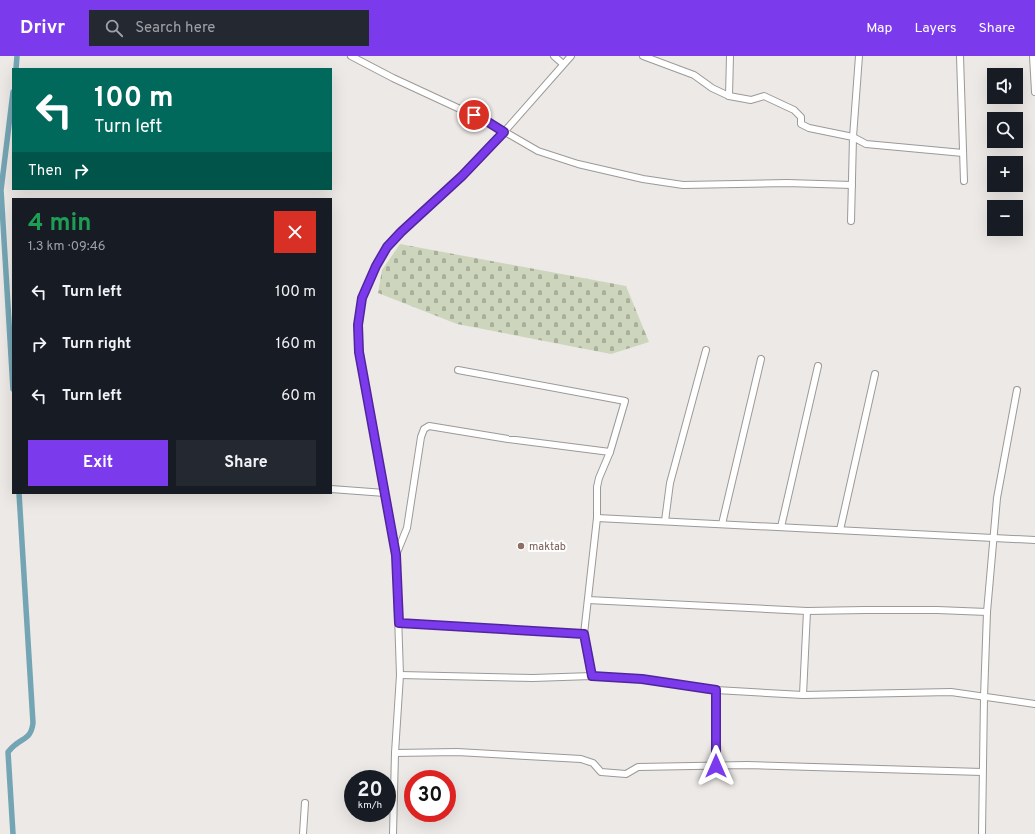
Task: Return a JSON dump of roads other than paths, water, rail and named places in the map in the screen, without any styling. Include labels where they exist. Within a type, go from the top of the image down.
[{"type":"street","points":[[351,56],[392,78],[488,122],[538,151],[578,164],[643,179],[684,185],[787,183],[852,185]]},
{"type":"street","points":[[554,56],[563,64]]},
{"type":"street","points":[[394,834],[395,753],[400,675],[396,555],[359,352],[358,325],[362,298],[376,266],[387,247],[401,232],[462,176],[504,132],[571,56]]},
{"type":"street","points":[[643,56],[694,75],[712,88],[729,96],[751,100],[764,96],[794,110],[801,117],[801,124],[809,128],[853,137],[866,144],[963,153]]},
{"type":"street","points":[[729,96],[730,56]]},
{"type":"street","points":[[851,221],[853,137],[859,56]]},
{"type":"street","points":[[960,56],[964,181]]},
{"type":"street","points":[[1033,56],[1034,92]]},
{"type":"street","points":[[665,521],[670,483],[706,350]]},
{"type":"street","points":[[722,524],[761,359]]},
{"type":"street","points":[[781,527],[818,366]]},
{"type":"street","points":[[458,370],[625,401],[610,452],[599,478],[597,487],[597,518],[584,634],[592,676]]},
{"type":"street","points":[[840,530],[875,374]]},
{"type":"street","points":[[982,834],[982,772],[987,612],[997,498],[1017,390]]},
{"type":"street","points":[[396,555],[407,528],[421,437],[424,429],[429,426],[508,439],[610,452]]},
{"type":"street","points":[[332,489],[385,493]]},
{"type":"street","points":[[597,518],[1035,540]]},
{"type":"street","points":[[588,600],[808,612],[879,610],[987,612]]},
{"type":"street","points":[[803,695],[808,612]]},
{"type":"street","points":[[399,623],[584,634]]},
{"type":"street","points":[[400,675],[533,678],[592,676],[642,679],[716,690],[803,695],[951,692],[1035,704]]},
{"type":"street","points":[[716,690],[716,766]]},
{"type":"street","points":[[395,753],[457,752],[581,759],[593,763],[601,772],[626,774],[638,767],[747,765],[982,772]]},
{"type":"street","points":[[303,834],[305,803]]},
{"type":"waterway","points":[[16,68],[17,56]]},
{"type":"waterway","points":[[12,100],[1,190],[12,372]]},
{"type":"waterway","points":[[13,834],[8,752],[31,732],[33,723],[19,494]]},
{"type":"place","name":"maktab","points":[[521,546]]}]
